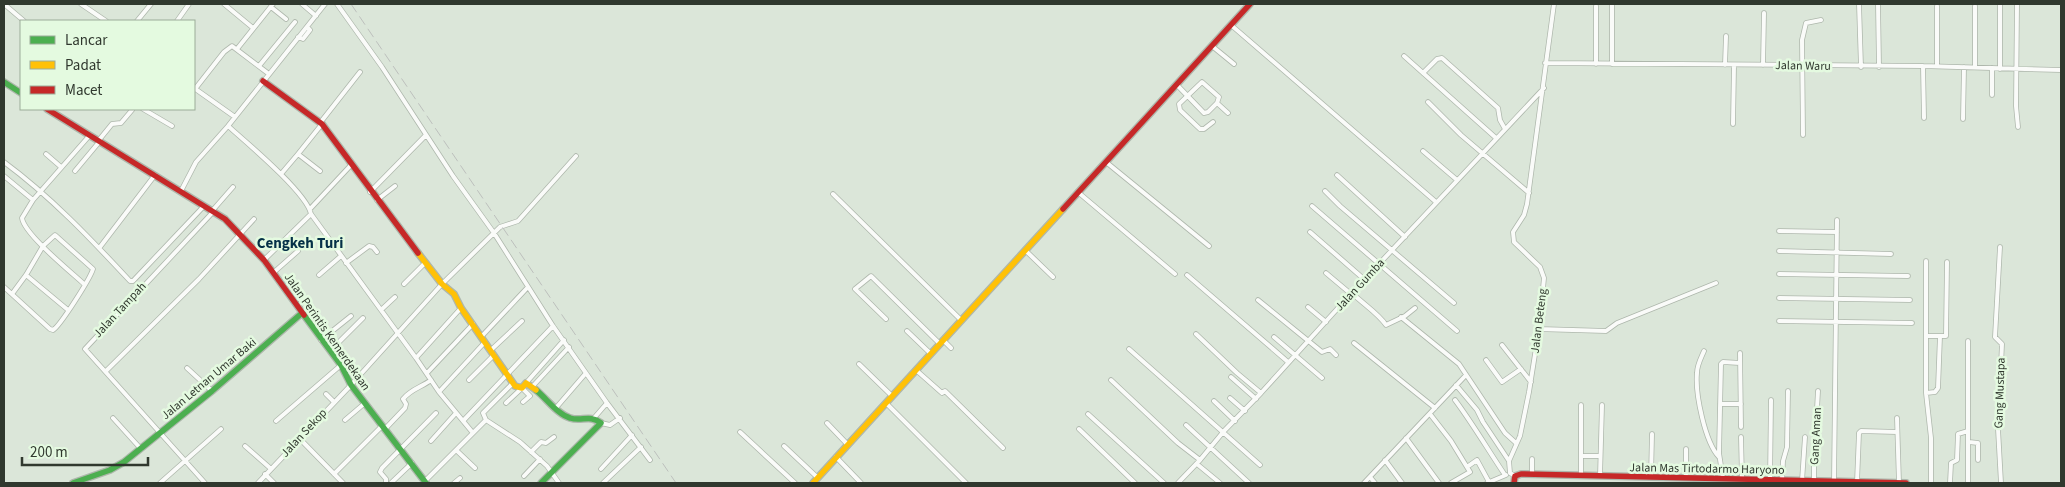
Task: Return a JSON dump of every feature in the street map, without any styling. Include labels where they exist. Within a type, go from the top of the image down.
[{"type":"street","points":[[4,4],[23,20]]},
{"type":"street","points":[[81,4],[105,20]]},
{"type":"street","points":[[138,20],[151,4]]},
{"type":"street","points":[[177,20],[189,4]]},
{"type":"street","points":[[224,4],[253,28]]},
{"type":"street","points":[[302,4],[316,16]]},
{"type":"street","points":[[180,191],[196,162],[228,126],[325,4]]},
{"type":"street","points":[[337,4],[494,233],[553,326],[650,460]]},
{"type":"street","points":[[813,483],[1250,4]]},
{"type":"street","name":"Jalan Beteng","points":[[1513,474],[1509,461],[1520,436],[1531,382],[1539,329],[1543,272],[1540,267],[1521,251],[1513,238],[1513,232],[1524,215],[1529,193],[1554,4]]},
{"type":"street","points":[[1612,4],[1612,64]]},
{"type":"street","points":[[1860,4],[1861,67]]},
{"type":"street","points":[[1878,4],[1879,66]]},
{"type":"street","points":[[2000,4],[2000,69]]},
{"type":"street","points":[[2017,4],[2016,106],[2018,127]]},
{"type":"street","points":[[237,49],[272,5],[286,19]]},
{"type":"street","points":[[1596,6],[1596,64]]},
{"type":"street","points":[[1937,6],[1938,66]]},
{"type":"street","points":[[1975,6],[1976,67]]},
{"type":"street","points":[[1763,65],[1764,13]]},
{"type":"street","points":[[1803,135],[1804,66],[1802,40],[1805,24],[1821,20]]},
{"type":"street","points":[[259,66],[295,22]]},
{"type":"street","points":[[1231,25],[1436,202]]},
{"type":"street","points":[[1725,64],[1726,36]]},
{"type":"street","points":[[1212,46],[1234,64]]},
{"type":"street","points":[[235,117],[195,88],[230,47],[237,49],[269,74]]},
{"type":"street","points":[[1404,56],[1496,138]]},
{"type":"street","points":[[1423,73],[1437,59],[1442,58],[1498,108],[1504,129]]},
{"type":"street","name":"Jalan Waru","points":[[1545,64],[1938,66],[2061,70]]},
{"type":"street","points":[[1733,124],[1734,65]]},
{"type":"street","points":[[1923,66],[1924,118]]},
{"type":"street","points":[[1963,120],[1964,67]]},
{"type":"street","points":[[1992,68],[1992,95]]},
{"type":"street","points":[[281,174],[360,72]]},
{"type":"street","points":[[4,82],[20,92]]},
{"type":"street","points":[[263,82],[321,123],[352,164],[370,192],[425,263],[442,284],[454,294],[461,308],[517,387],[527,386],[562,415],[572,419],[594,418],[601,423],[610,425],[620,418]]},
{"type":"street","points":[[1177,85],[1188,96],[1204,113],[1217,103],[1219,97],[1202,82],[1188,96],[1179,104],[1180,110],[1200,129],[1204,129],[1213,122]]},
{"type":"street","name":"Jalan Gumba","points":[[1178,483],[1436,202],[1544,88]]},
{"type":"street","points":[[1428,102],[1442,117],[1529,193]]},
{"type":"street","points":[[1217,103],[1228,113]]},
{"type":"street","name":"Jalan Perintis Kemerdekaan","points":[[49,110],[225,219],[264,260],[341,365],[351,385],[412,463],[425,483]]},
{"type":"street","points":[[75,170],[112,124],[123,121],[132,110]]},
{"type":"street","points":[[145,110],[172,126]]},
{"type":"street","points":[[228,126],[281,174],[427,373],[438,392],[473,433]]},
{"type":"street","points":[[84,284],[43,246],[22,221],[22,216],[40,191],[90,135]]},
{"type":"street","points":[[370,192],[426,135]]},
{"type":"street","points":[[1423,150],[1457,180]]},
{"type":"street","points":[[46,154],[61,167]]},
{"type":"street","points":[[298,154],[320,171]]},
{"type":"street","name":"Jalan Sekop","points":[[258,483],[270,468],[351,385],[442,284],[502,226],[518,221],[576,156]]},
{"type":"street","points":[[4,162],[40,191],[133,281],[204,206]]},
{"type":"street","points":[[1106,162],[1209,246]]},
{"type":"street","points":[[264,260],[352,164]]},
{"type":"street","points":[[100,247],[155,175]]},
{"type":"street","points":[[1337,175],[1405,237]]},
{"type":"street","points":[[4,176],[33,200]]},
{"type":"street","points":[[377,200],[395,186]]},
{"type":"street","points":[[213,212],[233,187]]},
{"type":"street","points":[[1326,191],[1392,251],[1454,303]]},
{"type":"street","points":[[1079,193],[1174,274]]},
{"type":"street","points":[[833,194],[961,320]]},
{"type":"street","points":[[1312,206],[1457,331]]},
{"type":"street","name":"Jalan Tampah","points":[[206,483],[85,349],[119,310],[213,212]]},
{"type":"street","points":[[106,372],[199,279],[254,219]]},
{"type":"street","points":[[1830,482],[1836,321],[1837,220]]},
{"type":"street","points":[[1779,231],[1837,232]]},
{"type":"street","points":[[1310,232],[1365,280]]},
{"type":"street","points":[[4,287],[51,330],[57,327],[92,272],[90,265],[56,235],[52,236],[43,246],[12,294]]},
{"type":"street","points":[[346,263],[369,246],[372,246],[377,252]]},
{"type":"street","name":"Gang Mustapa","points":[[2000,247],[1995,337],[2002,344],[1998,429],[2001,483]]},
{"type":"street","points":[[273,273],[298,251]]},
{"type":"street","points":[[1026,251],[1053,277]]},
{"type":"street","points":[[1779,251],[1891,254]]},
{"type":"street","points":[[319,275],[341,256]]},
{"type":"street","points":[[1926,261],[1926,393],[1931,438],[1931,483]]},
{"type":"street","points":[[1926,336],[1946,336],[1947,262]]},
{"type":"street","points":[[404,284],[425,263]]},
{"type":"street","points":[[1326,273],[1352,293],[1366,307],[1382,317],[1386,324],[1415,308]]},
{"type":"street","points":[[1779,274],[1908,276]]},
{"type":"street","points":[[26,275],[68,310]]},
{"type":"street","points":[[1187,275],[1288,362]]},
{"type":"street","points":[[886,319],[855,289],[871,276],[942,342],[951,348]]},
{"type":"street","points":[[1539,329],[1606,331],[1616,324],[1716,282]]},
{"type":"street","points":[[438,392],[484,339],[506,308],[528,287]]},
{"type":"street","points":[[381,310],[395,298]]},
{"type":"street","points":[[1778,298],[1910,300]]},
{"type":"street","points":[[1258,300],[1322,352],[1330,349],[1336,355]]},
{"type":"street","points":[[1308,307],[1326,322]]},
{"type":"street","points":[[416,358],[461,308]]},
{"type":"street","name":"Jalan Letnan Umar Baki","points":[[73,483],[110,470],[141,449],[212,391],[302,313]]},
{"type":"street","points":[[322,340],[351,316]]},
{"type":"street","points":[[1401,317],[1459,364],[1505,433],[1516,444]]},
{"type":"street","points":[[330,351],[363,318]]},
{"type":"street","points":[[469,380],[492,352],[522,321]]},
{"type":"street","points":[[1779,321],[1912,323]]},
{"type":"street","points":[[427,373],[473,324]]},
{"type":"street","points":[[463,421],[553,326]]},
{"type":"street","points":[[907,331],[931,354]]},
{"type":"street","points":[[1196,334],[1261,394]]},
{"type":"street","points":[[1926,393],[1936,392],[1938,388],[1940,336]]},
{"type":"street","points":[[1274,337],[1322,378]]},
{"type":"street","points":[[527,386],[564,340]]},
{"type":"street","points":[[1968,341],[1968,483]]},
{"type":"street","points":[[1354,343],[1436,408]]},
{"type":"street","points":[[1502,345],[1531,382]]},
{"type":"street","points":[[506,403],[569,347]]},
{"type":"street","points":[[1129,349],[1224,431],[1260,465]]},
{"type":"street","points":[[1704,351],[1698,362],[1696,382],[1712,450],[1720,459]]},
{"type":"street","points":[[1740,353],[1741,427]]},
{"type":"street","points":[[1486,360],[1502,382],[1521,369]]},
{"type":"street","points":[[1723,479],[1720,459],[1721,363],[1740,363]]},
{"type":"street","points":[[859,364],[892,396]]},
{"type":"street","points":[[276,421],[341,365]]},
{"type":"street","points":[[187,368],[212,391]]},
{"type":"street","points":[[916,370],[942,393],[945,391],[1003,448]]},
{"type":"street","points":[[555,409],[586,373]]},
{"type":"street","points":[[1364,483],[1466,375]]},
{"type":"street","points":[[1231,377],[1256,398]]},
{"type":"street","points":[[334,474],[405,408],[406,404],[403,399],[406,395],[431,380]]},
{"type":"street","points":[[1110,380],[1220,483]]},
{"type":"street","points":[[513,382],[483,413],[486,420],[540,459],[559,483]]},
{"type":"street","points":[[1456,385],[1477,410],[1509,461]]},
{"type":"street","points":[[523,402],[530,396],[527,386]]},
{"type":"street","points":[[1783,481],[1783,460],[1787,447],[1788,391]]},
{"type":"street","name":"Gang Aman","points":[[1814,481],[1818,391]]},
{"type":"street","points":[[326,394],[334,402]]},
{"type":"street","points":[[1230,398],[1244,411]]},
{"type":"street","points":[[1455,400],[1473,424],[1505,475]]},
{"type":"street","points":[[1770,480],[1771,400]]},
{"type":"street","points":[[1214,401],[1235,420]]},
{"type":"street","points":[[345,420],[365,403]]},
{"type":"street","points":[[594,418],[607,403]]},
{"type":"street","points":[[886,403],[966,483]]},
{"type":"street","points":[[1720,404],[1741,404]]},
{"type":"street","points":[[1581,405],[1582,456],[1586,483]]},
{"type":"street","points":[[1598,478],[1602,405]]},
{"type":"street","points":[[386,483],[386,479],[380,472],[381,470],[436,413]]},
{"type":"street","points":[[431,441],[456,413]]},
{"type":"street","points":[[1088,414],[1164,483]]},
{"type":"street","points":[[1430,414],[1451,441],[1470,472],[1451,483]]},
{"type":"street","points":[[113,418],[141,449]]},
{"type":"street","points":[[1897,418],[1899,483]]},
{"type":"street","points":[[425,483],[486,420]]},
{"type":"street","points":[[541,483],[601,423]]},
{"type":"street","points":[[828,423],[848,445]]},
{"type":"street","points":[[1186,425],[1249,483]]},
{"type":"street","points":[[160,483],[187,462],[221,429]]},
{"type":"street","points":[[1079,429],[1135,483]]},
{"type":"street","points":[[1857,482],[1859,433],[1861,431],[1897,432]]},
{"type":"street","points":[[1950,483],[1951,463],[1957,460],[1958,434],[1968,431]]},
{"type":"street","points":[[740,432],[795,483]]},
{"type":"street","points":[[601,469],[632,434]]},
{"type":"street","points":[[1652,434],[1654,479]]},
{"type":"street","points":[[1741,437],[1742,479]]},
{"type":"street","points":[[1802,481],[1804,437]]},
{"type":"street","points":[[531,452],[541,442],[546,443],[554,438]]},
{"type":"street","points":[[1406,438],[1439,483]]},
{"type":"street","points":[[300,439],[343,483]]},
{"type":"street","points":[[1969,442],[1978,442],[1978,460]]},
{"type":"street","points":[[245,446],[270,468]]},
{"type":"street","points":[[784,446],[818,478]]},
{"type":"street","points":[[603,483],[641,447]]},
{"type":"street","points":[[1682,480],[1686,449]]},
{"type":"street","points":[[456,450],[475,468]]},
{"type":"street","points":[[1582,456],[1600,456]]},
{"type":"street","points":[[836,458],[861,483]]},
{"type":"street","points":[[524,476],[540,459]]},
{"type":"street","points":[[1532,459],[1532,474]]},
{"type":"street","points":[[1385,460],[1402,483]]},
{"type":"street","points":[[1468,467],[1477,460],[1488,483],[1505,475],[1513,474],[1514,483]]},
{"type":"street","points":[[391,483],[412,463]]},
{"type":"street","points":[[265,474],[274,483]]},
{"type":"street","name":"Jalan Mas Tirtodarmo Haryono","points":[[1513,474],[1638,480],[1708,481],[1742,479],[1761,482],[1770,480],[1906,483]]},
{"type":"street","points":[[1370,477],[1375,483]]},
{"type":"street","points":[[454,483],[460,478]]},
{"type":"railway","points":[[351,4],[676,483]]},
{"type":"traffic: fast","points":[[4,82],[20,92]]},
{"type":"traffic: fast","points":[[73,483],[110,470],[124,462],[212,391],[302,313]]},
{"type":"traffic: fast","points":[[304,315],[341,365],[351,385],[426,483]]},
{"type":"traffic: fast","points":[[536,390],[556,410],[565,416],[574,419],[593,419],[601,423],[541,483]]},
{"type":"traffic: slow","points":[[813,483],[1063,209]]},
{"type":"traffic: slow","points":[[418,253],[442,284],[454,294],[461,308],[515,386],[522,388],[526,383],[536,390]]},
{"type":"traffic: jam","points":[[1063,209],[1250,4]]},
{"type":"traffic: jam","points":[[263,81],[322,124],[418,253]]},
{"type":"traffic: jam","points":[[49,110],[225,219],[264,260],[304,315]]},
{"type":"traffic: jam","points":[[1514,483],[1515,476],[1521,474],[1906,483]]},
{"type":"district","name":"Cengkeh Turi","points":[[300,243]]}]
